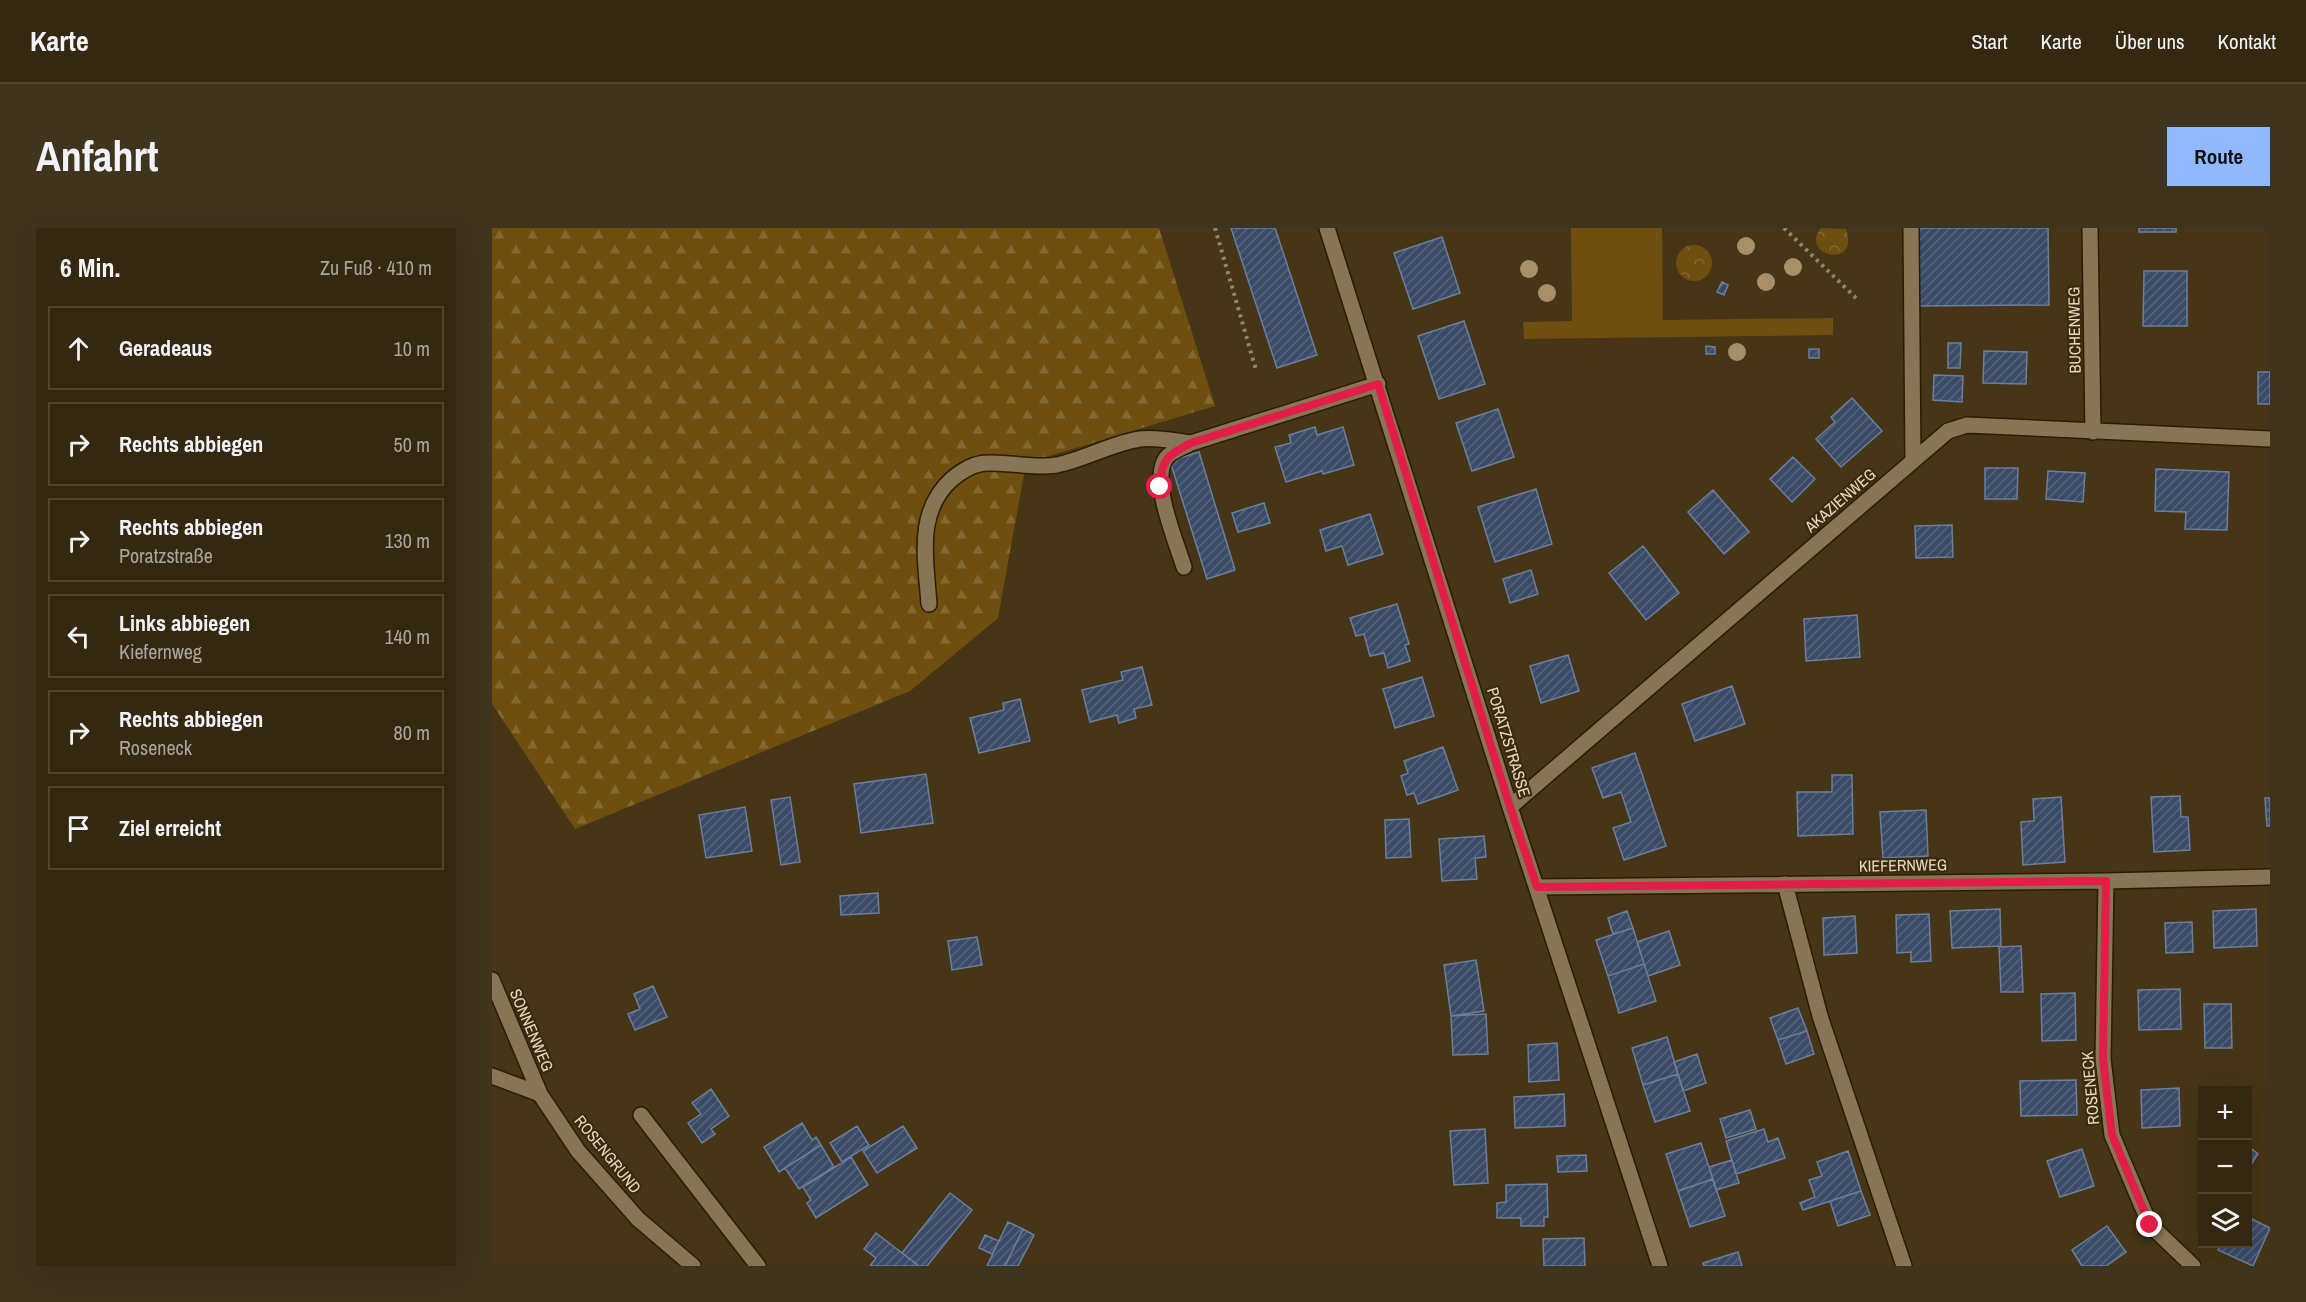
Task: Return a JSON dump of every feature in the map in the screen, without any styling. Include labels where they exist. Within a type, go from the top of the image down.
[{"type":"street","name":"PORATZSTRASSE","points":[[1327,228],[1510,807],[1660,1266]]},
{"type":"street","points":[[1911,228],[1913,461]]},
{"type":"street","name":"BUCHENWEG","points":[[2090,228],[2093,432]]},
{"type":"street","points":[[1184,567],[1160,487],[1160,471],[1167,456],[1191,443],[1378,384]]},
{"type":"street","name":"AKAZIENWEG","points":[[1510,807],[1948,431],[1967,425],[2270,439]]},
{"type":"street","points":[[929,604],[925,546],[928,513],[945,486],[961,472],[976,464],[990,462],[1033,466],[1054,465],[1141,439],[1191,443]]},
{"type":"street","name":"KIEFERNWEG","points":[[1537,887],[2270,877]]},
{"type":"street","name":"ROSENECK","points":[[2106,881],[2103,1059],[2112,1135],[2150,1225],[2193,1266]]},
{"type":"street","points":[[1785,884],[1820,1016],[1905,1266]]},
{"type":"street","name":"SONNENWEG","points":[[492,980],[540,1094]]},
{"type":"street","points":[[492,1076],[540,1094]]},
{"type":"street","name":"ROSENGRUND","points":[[540,1094],[578,1151],[631,1210],[693,1266]]},
{"type":"street","points":[[641,1115],[758,1266]]},
{"type":"path","points":[[1215,228],[1256,370]]},
{"type":"path","points":[[1784,228],[1858,300]]},
{"type":"green space","points":[[492,228],[1159,228],[1215,406],[1026,463],[998,618],[910,691],[575,829],[492,704]]},
{"type":"green space","points":[[1571,228],[1662,228],[1663,320],[1833,318],[1833,335],[1524,339],[1523,322],[1572,321]]},
{"type":"green space","points":[[1821,228],[1846,229],[1848,242],[1845,250],[1839,254],[1830,254],[1817,246],[1816,238]]},
{"type":"green space","points":[[1694,245],[1707,250],[1712,263],[1707,276],[1694,281],[1681,276],[1676,263],[1681,250]]},
{"type":"building","points":[[1231,228],[1275,228],[1317,355],[1277,368]]},
{"type":"building","points":[[1916,228],[2048,228],[2049,305],[1917,306]]},
{"type":"building","points":[[2139,228],[2176,228],[2176,232],[2139,232]]},
{"type":"building","points":[[1442,237],[1460,293],[1413,309],[1394,253]]},
{"type":"building","points":[[2144,271],[2187,271],[2187,326],[2143,326]]},
{"type":"building","points":[[1722,282],[1728,285],[1724,295],[1717,292]]},
{"type":"building","points":[[1464,321],[1485,384],[1439,399],[1418,336]]},
{"type":"building","points":[[1948,343],[1961,343],[1960,368],[1948,368]]},
{"type":"building","points":[[1706,346],[1715,347],[1715,354],[1706,354]]},
{"type":"building","points":[[1809,349],[1819,349],[1819,358],[1809,358]]},
{"type":"building","points":[[1984,351],[2027,352],[2026,384],[1983,383]]},
{"type":"building","points":[[2258,372],[2270,372],[2270,404],[2258,404]]},
{"type":"building","points":[[1934,375],[1963,376],[1962,402],[1933,400]]},
{"type":"building","points":[[1852,398],[1882,431],[1841,467],[1816,439],[1835,422],[1831,417]]},
{"type":"building","points":[[1498,409],[1514,457],[1472,471],[1456,423]]},
{"type":"building","points":[[1315,427],[1317,435],[1343,427],[1354,465],[1323,474],[1322,471],[1286,482],[1275,447],[1291,443],[1289,435]]},
{"type":"building","points":[[1199,452],[1235,570],[1207,579],[1170,461]]},
{"type":"building","points":[[1793,457],[1815,479],[1792,502],[1770,479]]},
{"type":"building","points":[[1985,468],[2018,468],[2017,499],[1985,499]]},
{"type":"building","points":[[2156,469],[2229,472],[2227,530],[2185,529],[2186,512],[2155,511]]},
{"type":"building","points":[[2048,471],[2085,473],[2083,502],[2046,499]]},
{"type":"building","points":[[1536,489],[1552,544],[1495,562],[1478,507]]},
{"type":"building","points":[[1713,490],[1749,532],[1724,554],[1688,512]]},
{"type":"building","points":[[1264,503],[1270,523],[1238,532],[1232,513]]},
{"type":"building","points":[[1370,514],[1383,554],[1348,565],[1342,546],[1326,551],[1320,530]]},
{"type":"building","points":[[1952,525],[1953,557],[1916,558],[1915,526]]},
{"type":"building","points":[[1643,546],[1679,593],[1646,620],[1609,573]]},
{"type":"building","points":[[1531,570],[1538,594],[1510,603],[1503,579]]},
{"type":"building","points":[[1397,604],[1409,644],[1405,645],[1410,661],[1388,668],[1384,653],[1370,656],[1364,634],[1356,636],[1350,618]]},
{"type":"building","points":[[1857,615],[1860,657],[1806,661],[1804,619]]},
{"type":"building","points":[[1568,655],[1579,691],[1541,703],[1530,666]]},
{"type":"building","points":[[1142,667],[1152,705],[1134,709],[1136,718],[1119,723],[1117,715],[1090,722],[1082,690],[1123,680],[1121,672]]},
{"type":"building","points":[[1422,677],[1434,716],[1395,728],[1383,689]]},
{"type":"building","points":[[1732,686],[1745,724],[1695,741],[1682,704]]},
{"type":"building","points":[[1020,699],[1030,741],[979,753],[970,718],[1004,710],[1003,703]]},
{"type":"building","points":[[1443,747],[1458,790],[1418,804],[1414,793],[1407,795],[1401,776],[1408,773],[1404,761]]},
{"type":"building","points":[[1635,753],[1666,846],[1624,860],[1613,828],[1631,822],[1621,792],[1603,798],[1592,768]]},
{"type":"building","points":[[926,774],[933,823],[861,833],[854,784]]},
{"type":"building","points":[[1832,775],[1852,775],[1853,834],[1798,836],[1797,792],[1832,792]]},
{"type":"building","points":[[2180,796],[2181,817],[2188,817],[2190,850],[2154,852],[2151,797]]},
{"type":"building","points":[[790,797],[800,862],[781,865],[771,800]]},
{"type":"building","points":[[2061,797],[2065,862],[2023,865],[2021,822],[2034,821],[2033,799]]},
{"type":"building","points":[[2265,798],[2270,798],[2270,826],[2267,826]]},
{"type":"building","points":[[745,807],[752,851],[706,858],[699,815]]},
{"type":"building","points":[[1926,810],[1928,856],[1883,858],[1880,812]]},
{"type":"building","points":[[1409,819],[1411,857],[1386,858],[1385,820]]},
{"type":"building","points":[[1484,836],[1486,857],[1475,858],[1477,879],[1442,881],[1439,839]]},
{"type":"building","points":[[878,893],[879,913],[841,915],[840,896]]},
{"type":"building","points":[[2000,909],[2001,946],[1952,948],[1950,911]]},
{"type":"building","points":[[2256,909],[2257,946],[2214,948],[2213,911]]},
{"type":"building","points":[[1627,911],[1633,928],[1613,934],[1608,918]]},
{"type":"building","points":[[1929,914],[1931,961],[1911,962],[1911,952],[1897,953],[1896,915]]},
{"type":"building","points":[[1855,916],[1857,953],[1824,955],[1823,918]]},
{"type":"building","points":[[2192,922],[2193,952],[2166,953],[2165,923]]},
{"type":"building","points":[[1633,928],[1644,964],[1608,976],[1596,940]]},
{"type":"building","points":[[1669,931],[1680,965],[1648,976],[1637,942]]},
{"type":"building","points":[[977,937],[982,965],[952,970],[948,941]]},
{"type":"building","points":[[2021,946],[2023,992],[2001,992],[1999,947]]},
{"type":"building","points":[[1476,960],[1484,1011],[1451,1016],[1444,965]]},
{"type":"building","points":[[1644,964],[1656,1001],[1619,1013],[1608,976]]},
{"type":"building","points":[[653,986],[667,1017],[635,1030],[628,1014],[640,1009],[634,994]]},
{"type":"building","points":[[2180,989],[2181,1029],[2139,1030],[2138,990]]},
{"type":"building","points":[[2075,993],[2076,1040],[2042,1041],[2041,994]]},
{"type":"building","points":[[2204,1004],[2231,1004],[2232,1048],[2205,1048]]},
{"type":"building","points":[[1798,1008],[1807,1031],[1778,1040],[1770,1018]]},
{"type":"building","points":[[1486,1014],[1488,1054],[1453,1055],[1451,1016]]},
{"type":"building","points":[[1807,1031],[1814,1054],[1786,1064],[1778,1040]]},
{"type":"building","points":[[1667,1037],[1678,1074],[1643,1085],[1632,1048]]},
{"type":"building","points":[[1557,1043],[1559,1080],[1529,1082],[1528,1045]]},
{"type":"building","points":[[1697,1054],[1706,1083],[1683,1091],[1674,1062]]},
{"type":"building","points":[[1678,1074],[1690,1111],[1655,1122],[1643,1085]]},
{"type":"building","points":[[2076,1080],[2077,1115],[2021,1116],[2020,1081]]},
{"type":"building","points":[[2179,1088],[2180,1126],[2142,1128],[2141,1090]]},
{"type":"building","points":[[711,1089],[729,1116],[711,1129],[715,1134],[702,1143],[688,1123],[701,1114],[692,1103]]},
{"type":"building","points":[[1564,1094],[1565,1126],[1515,1128],[1514,1097]]},
{"type":"building","points":[[1750,1110],[1756,1129],[1726,1138],[1720,1119]]},
{"type":"building","points":[[802,1123],[812,1140],[816,1137],[821,1145],[779,1172],[764,1147]]},
{"type":"building","points":[[857,1126],[869,1145],[842,1162],[830,1143]]},
{"type":"building","points":[[903,1126],[917,1148],[877,1173],[863,1151]]},
{"type":"building","points":[[1485,1129],[1488,1183],[1454,1185],[1450,1131]]},
{"type":"building","points":[[1764,1129],[1768,1142],[1778,1138],[1785,1158],[1736,1174],[1726,1141]]},
{"type":"building","points":[[1701,1143],[1713,1179],[1678,1191],[1666,1154]]},
{"type":"building","points":[[821,1145],[834,1167],[799,1189],[785,1168]]},
{"type":"building","points":[[2082,1149],[2094,1186],[2060,1197],[2047,1161]]},
{"type":"building","points":[[2252,1149],[2258,1154],[2252,1163]]},
{"type":"building","points":[[1848,1151],[1861,1191],[1803,1210],[1800,1203],[1815,1197],[1809,1180],[1822,1176],[1817,1162]]},
{"type":"building","points":[[1586,1155],[1587,1171],[1558,1172],[1557,1156]]},
{"type":"building","points":[[851,1157],[868,1185],[816,1218],[807,1203],[811,1200],[803,1187]]},
{"type":"building","points":[[1732,1160],[1739,1183],[1716,1190],[1709,1167]]},
{"type":"building","points":[[1713,1179],[1725,1216],[1690,1227],[1678,1191]]},
{"type":"building","points":[[1547,1184],[1548,1217],[1544,1217],[1544,1226],[1521,1226],[1521,1218],[1497,1218],[1497,1203],[1506,1202],[1506,1185]]},
{"type":"building","points":[[1861,1191],[1870,1215],[1838,1226],[1830,1201]]},
{"type":"building","points":[[950,1193],[972,1210],[927,1266],[919,1266],[902,1253]]},
{"type":"building","points":[[2252,1219],[2270,1228],[2253,1266],[2218,1250],[2219,1248],[2252,1248]]},
{"type":"building","points":[[1008,1222],[1023,1229],[1005,1266],[987,1266]]},
{"type":"building","points":[[2107,1226],[2126,1252],[2106,1266],[2082,1266],[2072,1250]]},
{"type":"building","points":[[1023,1229],[1034,1235],[1018,1266],[1005,1266]]},
{"type":"building","points":[[876,1233],[919,1266],[870,1266],[876,1258],[864,1249]]},
{"type":"building","points":[[985,1235],[999,1241],[992,1254],[979,1248]]},
{"type":"building","points":[[1584,1238],[1585,1266],[1544,1266],[1543,1239]]},
{"type":"building","points":[[1738,1252],[1742,1266],[1704,1266],[1703,1263]]},
{"type":"route","points":[[1160,487],[1160,471],[1167,456],[1191,443],[1378,384],[1537,887],[2106,881],[2103,1059],[2112,1135],[2150,1225]]}]
